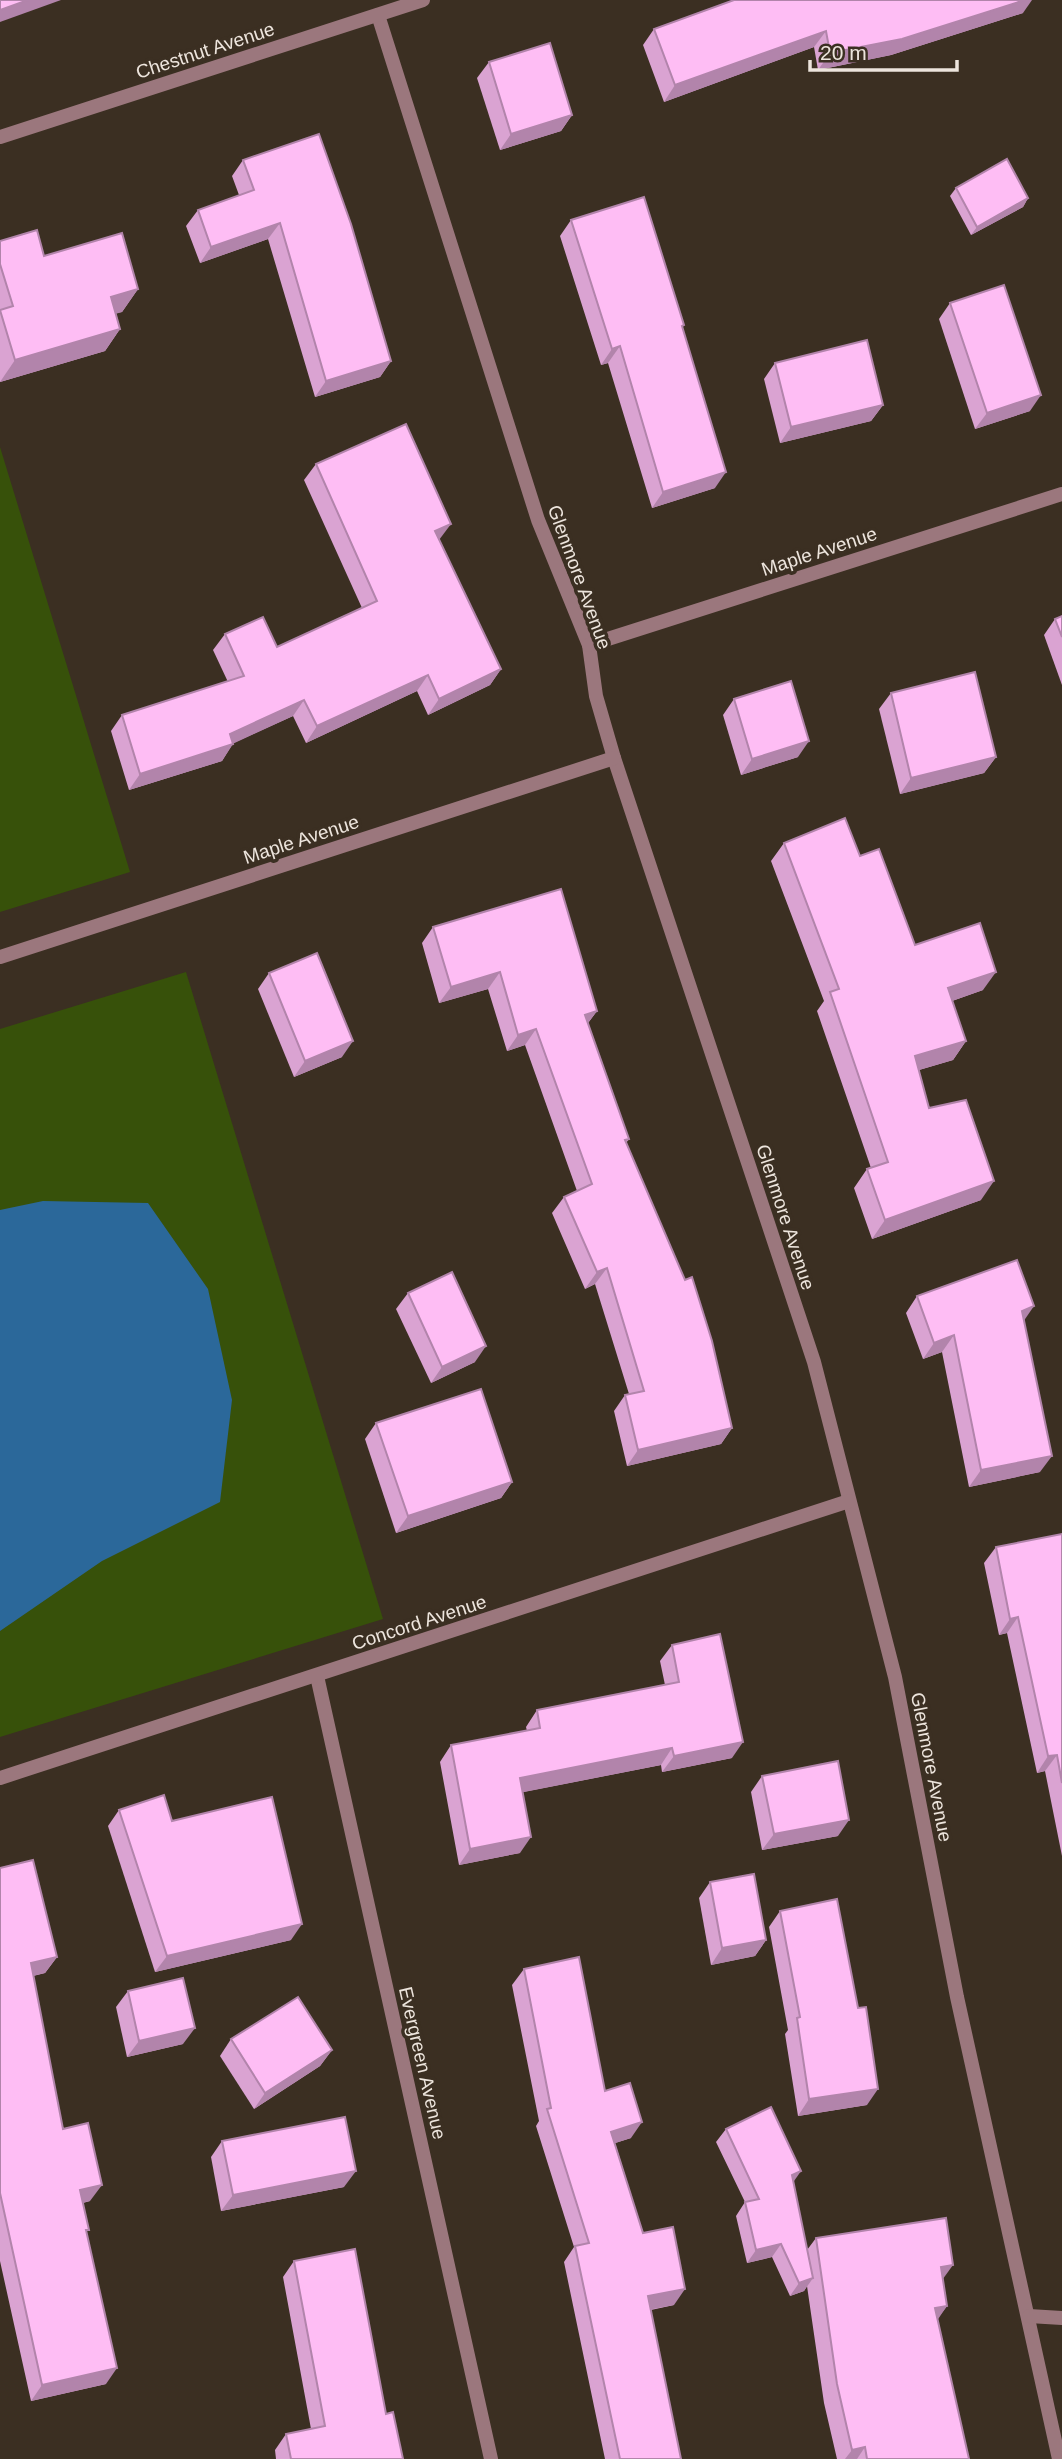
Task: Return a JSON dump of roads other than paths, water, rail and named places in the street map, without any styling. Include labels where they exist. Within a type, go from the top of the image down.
[{"type":"street","name":"Chestnut Avenue","points":[[0,137],[423,0]]},
{"type":"street","name":"Glenmore Avenue","points":[[378,15],[538,520],[589,645],[596,696],[614,758],[814,1362],[895,1677],[957,1997],[1059,2459]]},
{"type":"street","name":"Maple Avenue","points":[[589,645],[1062,494]]},
{"type":"street","name":"Maple Avenue","points":[[0,957],[614,758]]},
{"type":"street","name":"Concord Avenue","points":[[0,1778],[849,1502]]},
{"type":"street","name":"Evergreen Avenue","points":[[317,1676],[491,2459]]},
{"type":"street","points":[[1029,2316],[1062,2318]]},
{"type":"water","points":[[43,1201],[148,1203],[208,1289],[232,1400],[220,1502],[102,1561],[0,1631],[0,1210]]}]
